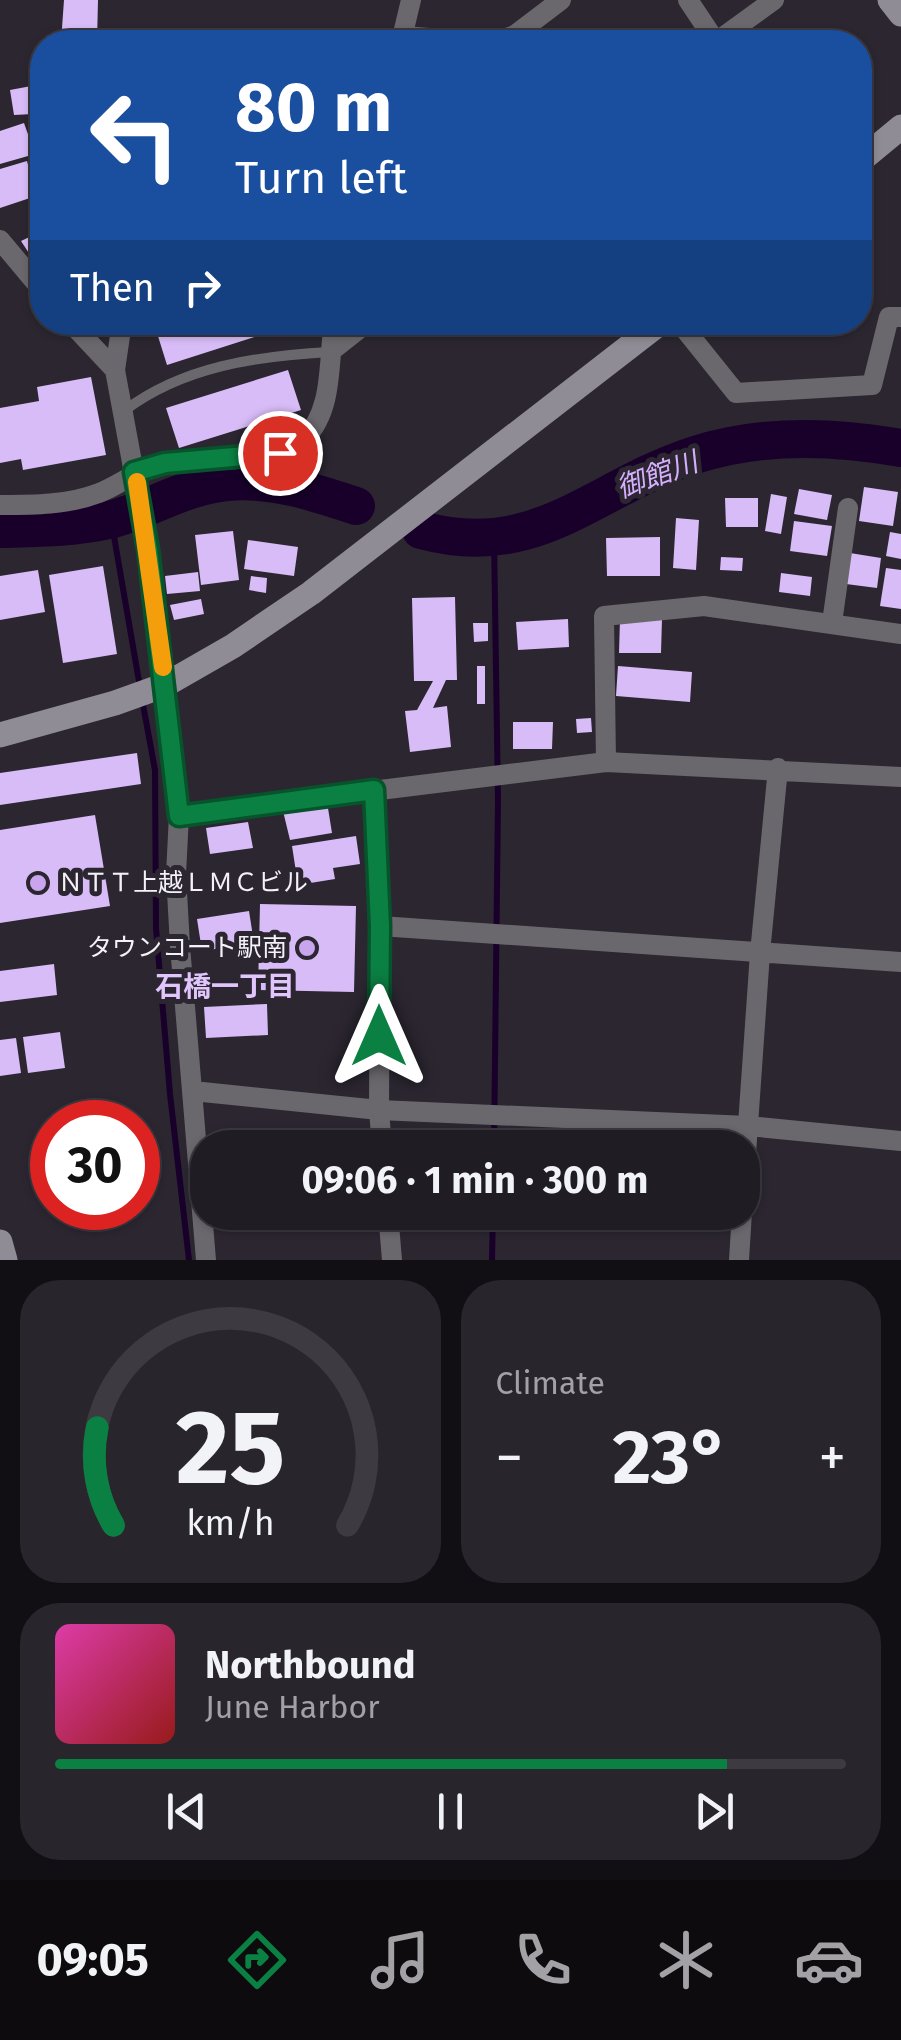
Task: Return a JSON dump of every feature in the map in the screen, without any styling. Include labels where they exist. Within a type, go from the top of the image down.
[{"type":"street","points":[[404,30],[411,0]]},
{"type":"street","points":[[522,30],[561,0]]},
{"type":"street","points":[[688,0],[708,30]]},
{"type":"street","points":[[733,30],[774,0]]},
{"type":"street","points":[[890,0],[901,14]]},
{"type":"street","points":[[872,151],[901,128]]},
{"type":"street","points":[[0,240],[30,276]]},
{"type":"street","points":[[689,335],[736,393],[872,385],[889,316],[901,317]]},
{"type":"street","points":[[82,335],[115,370]]},
{"type":"street","points":[[120,335],[115,370],[148,549],[179,816],[176,874],[180,946],[206,1260]]},
{"type":"street","points":[[0,505],[78,500],[165,463],[280,453],[302,441],[316,423],[327,398],[332,335]]},
{"type":"street","points":[[330,352],[352,335]]},
{"type":"street","points":[[0,735],[165,685],[233,646],[311,593],[644,335]]},
{"type":"street","points":[[832,624],[848,508]]},
{"type":"street","points":[[606,762],[604,616],[704,606],[901,634]]},
{"type":"street","points":[[179,816],[606,762],[901,776]]},
{"type":"street","points":[[748,1130],[778,768]]},
{"type":"street","points":[[374,790],[380,926],[380,1130]]},
{"type":"street","points":[[380,926],[901,962]]},
{"type":"street","points":[[193,1091],[378,1110],[748,1126],[901,1141]]},
{"type":"street","points":[[390,1230],[392,1260]]},
{"type":"street","points":[[739,1260],[741,1230]]},
{"type":"street","points":[[0,1242],[5,1260]]},
{"type":"lane","points":[[124,411],[168,383],[220,367],[261,357],[330,352]]},
{"type":"building","points":[[64,0],[98,0],[97,30],[62,30]]},
{"type":"building","points":[[30,86],[30,114],[14,115],[10,90]]},
{"type":"building","points":[[24,123],[30,155],[0,164],[0,131]]},
{"type":"building","points":[[27,161],[30,198],[0,208],[0,169]]},
{"type":"building","points":[[30,237],[30,255],[21,241]]},
{"type":"building","points":[[158,335],[261,335],[167,365]]},
{"type":"building","points":[[288,370],[301,410],[179,448],[166,408]]},
{"type":"building","points":[[91,377],[106,455],[23,470],[21,459],[0,463],[0,408],[39,401],[37,387]]},
{"type":"building","points":[[864,487],[898,492],[893,526],[859,521]]},
{"type":"building","points":[[799,489],[832,495],[827,520],[794,514]]},
{"type":"building","points":[[771,494],[787,497],[781,534],[765,531]]},
{"type":"building","points":[[725,498],[758,498],[758,527],[726,527]]},
{"type":"building","points":[[676,518],[699,520],[696,570],[673,568]]},
{"type":"building","points":[[794,521],[832,526],[827,556],[790,551]]},
{"type":"building","points":[[233,531],[239,580],[201,585],[195,535]]},
{"type":"building","points":[[890,532],[901,534],[901,559],[886,556]]},
{"type":"building","points":[[660,537],[660,576],[607,576],[606,538]]},
{"type":"building","points":[[248,540],[298,547],[294,576],[244,569]]},
{"type":"building","points":[[850,553],[881,558],[877,588],[846,584]]},
{"type":"building","points":[[721,557],[743,558],[742,571],[720,570]]},
{"type":"building","points":[[103,566],[117,654],[63,663],[49,575]]},
{"type":"building","points":[[886,568],[901,570],[901,609],[880,606]]},
{"type":"building","points":[[38,570],[45,612],[0,620],[0,576]]},
{"type":"building","points":[[198,572],[200,591],[167,594],[165,576]]},
{"type":"building","points":[[781,573],[812,577],[810,596],[779,592]]},
{"type":"building","points":[[251,576],[267,578],[266,593],[249,590]]},
{"type":"building","points":[[455,597],[457,680],[446,680],[433,708],[447,706],[451,747],[410,752],[405,711],[417,710],[433,681],[414,681],[412,598]]},
{"type":"building","points":[[201,599],[204,614],[174,620],[170,605]]},
{"type":"building","points":[[568,619],[569,647],[518,650],[516,622]]},
{"type":"building","points":[[620,619],[662,619],[661,653],[619,653]]},
{"type":"building","points":[[473,623],[488,623],[488,641],[474,642]]},
{"type":"building","points":[[477,666],[485,666],[485,704],[477,704]]},
{"type":"building","points":[[618,666],[692,672],[690,702],[616,696]]},
{"type":"building","points":[[591,718],[592,732],[577,733],[576,719]]},
{"type":"building","points":[[513,722],[553,722],[552,749],[513,749]]},
{"type":"building","points":[[137,753],[141,784],[0,805],[0,773]]},
{"type":"building","points":[[327,802],[332,833],[290,840],[283,811]]},
{"type":"building","points":[[95,815],[110,906],[0,923],[0,830]]},
{"type":"building","points":[[248,822],[253,848],[210,854],[206,828]]},
{"type":"building","points":[[356,836],[360,864],[333,868],[335,879],[298,885],[292,846]]},
{"type":"building","name":"タウンコート駅南","points":[[260,904],[356,906],[354,992],[258,990]]},
{"type":"building","points":[[249,911],[254,943],[202,951],[197,919]]},
{"type":"building","points":[[54,964],[57,995],[0,1002],[0,971]]},
{"type":"building","points":[[267,1004],[268,1035],[206,1038],[204,1007]]},
{"type":"building","points":[[60,1032],[65,1068],[28,1073],[23,1037]]},
{"type":"building","points":[[16,1038],[21,1073],[0,1076],[0,1040]]},
{"type":"waterway","name":"御館川","points":[[421,530],[462,537],[498,536],[532,529],[659,469],[745,443],[824,439],[901,448]]},
{"type":"waterway","name":"御館川","points":[[0,529],[109,520],[196,488],[227,482],[277,484],[356,506]]},
{"type":"waterway","points":[[111,519],[140,687]]},
{"type":"waterway","points":[[494,538],[498,800],[494,1130]]},
{"type":"waterway","points":[[142,699],[155,770],[156,928],[189,1260]]},
{"type":"waterway","points":[[492,1260],[493,1230]]},
{"type":"slow traffic","points":[[137,482],[163,667]]},
{"type":"place","name":"ＮＴＴ上越ＬＭＣビル","points":[[38,883]]},
{"type":"place","name":"タウンコート駅南","points":[[307,948]]},
{"type":"district","name":"石橋一丁目","points":[[225,986]]},
{"type":"route","points":[[280,453],[165,463],[134,472],[148,549],[179,816],[374,790],[380,926],[379,1036]]}]
